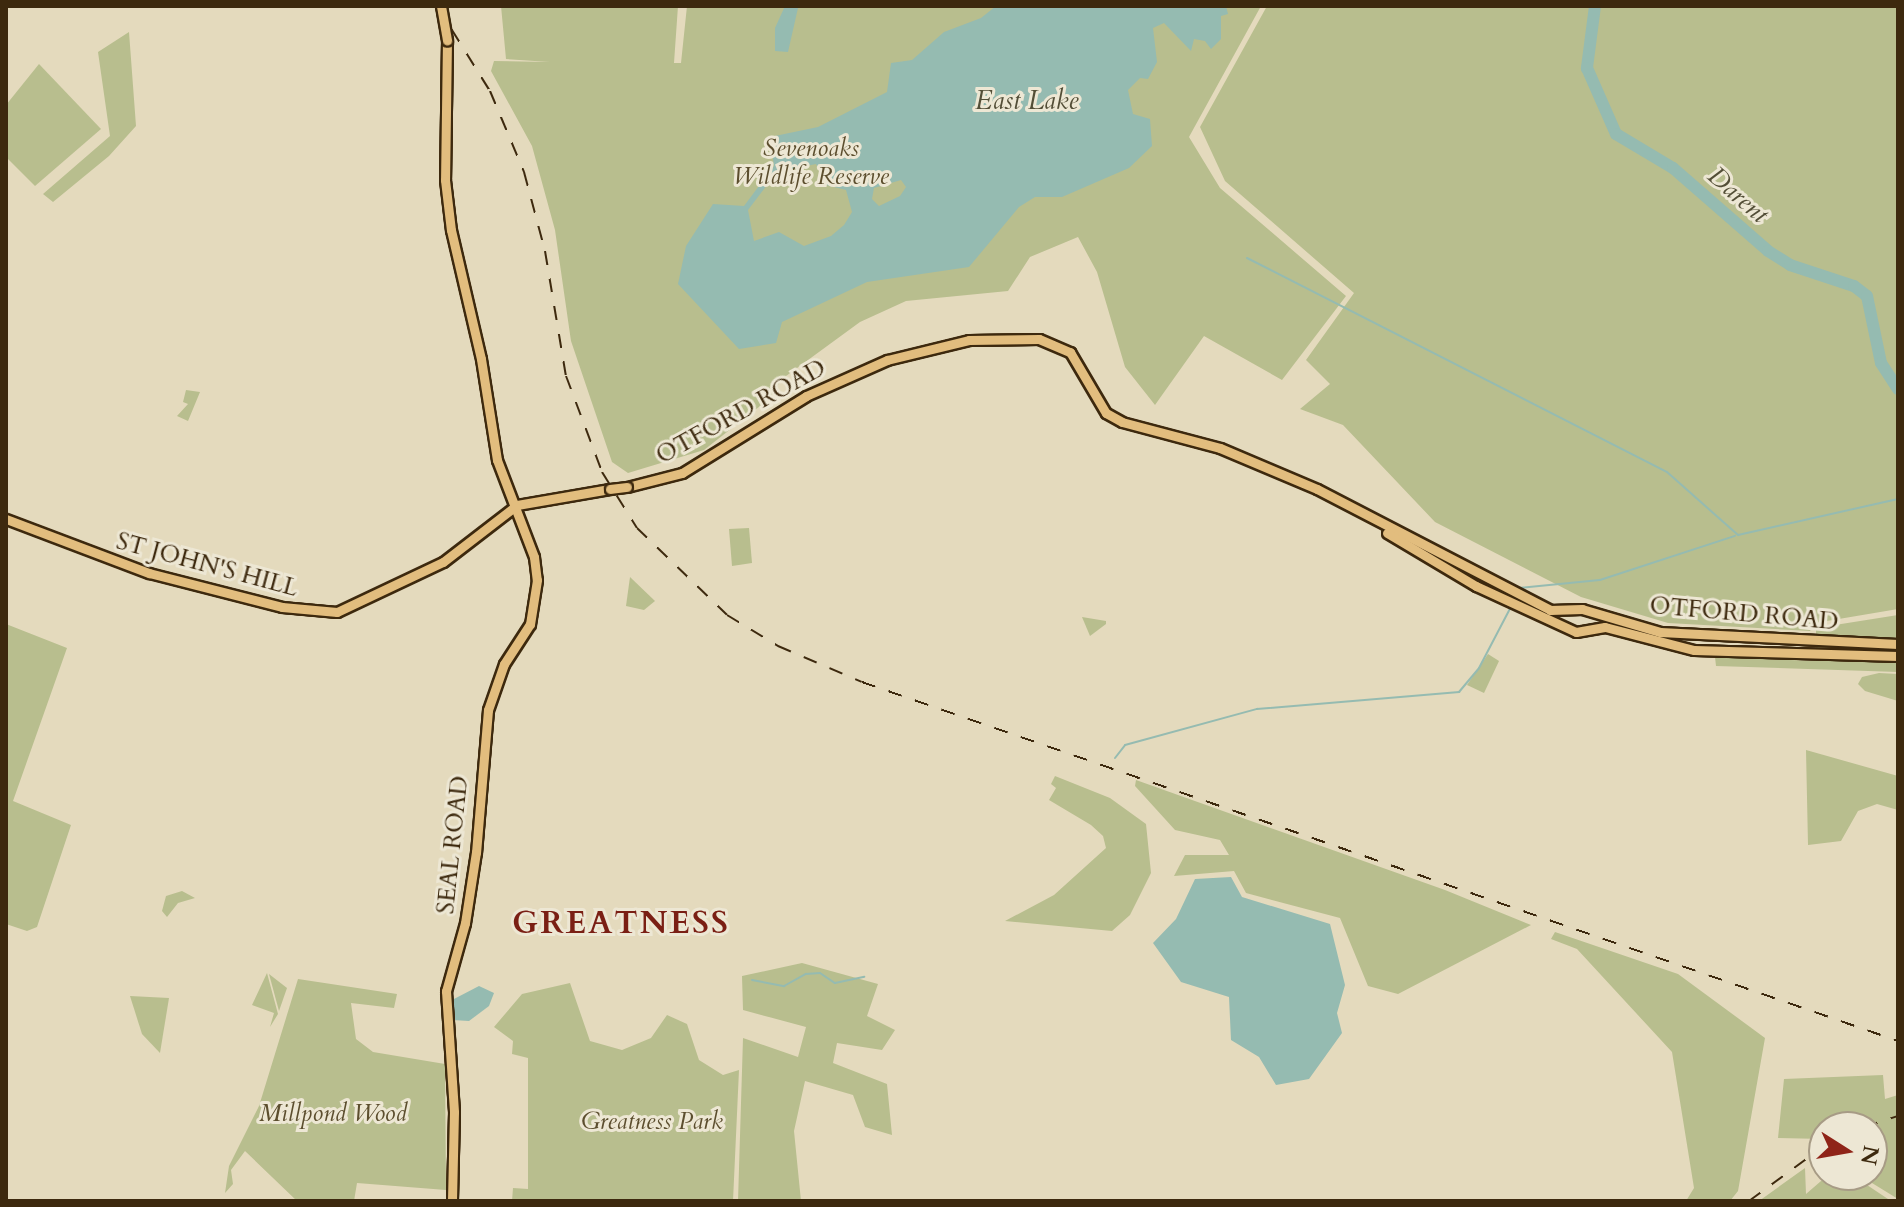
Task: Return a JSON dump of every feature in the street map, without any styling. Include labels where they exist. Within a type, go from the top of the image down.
[{"type":"main road","name":"SEAL ROAD","points":[[441,6],[447,40],[445,180],[451,230],[481,359],[497,460],[517,505],[534,557],[536,592],[530,624],[504,664],[488,710],[476,852],[465,923],[446,991],[454,1112],[452,1201]]},
{"type":"main road","name":"OTFORD ROAD","points":[[517,505],[627,487],[682,473],[806,396],[887,360],[946,344],[1020,337],[1070,352],[1106,413],[1122,422],[1220,448],[1355,511],[1550,610],[1573,609],[1660,632],[1898,644]]},
{"type":"main road","name":"ST JOHN'S HILL","points":[[6,519],[149,573],[282,607],[337,612],[443,562],[517,505]]},
{"type":"main road","name":"OTFORD ROAD","points":[[1355,511],[1476,586],[1570,629],[1605,627],[1694,650],[1898,656]]},
{"type":"main road","points":[[1570,629],[1566,619],[1573,609]]},
{"type":"main road","points":[[1587,627],[1588,613]]},
{"type":"green space","name":"Sevenoaks Wildlife Reserve","points":[[501,6],[678,6],[674,63],[681,63],[687,6],[1261,6],[1189,137],[1220,188],[1346,296],[1282,380],[1204,336],[1155,405],[1125,367],[1097,272],[1078,237],[1030,257],[1008,291],[906,301],[860,322],[782,379],[769,399],[704,450],[628,473],[612,462],[571,341],[555,230],[532,146],[491,71],[494,61],[550,62],[506,59]]},
{"type":"green space","points":[[1267,6],[1898,6],[1898,609],[1815,623],[1810,631],[1668,623],[1581,597],[1435,522],[1343,425],[1300,409],[1330,384],[1306,360],[1354,293],[1225,181],[1200,127]]},
{"type":"green space","points":[[129,32],[136,126],[109,156],[53,202],[43,194],[110,136],[98,52]]},
{"type":"green space","points":[[39,64],[101,129],[35,186],[6,157],[6,105]]},
{"type":"green space","points":[[186,390],[200,392],[188,421],[177,416],[188,404],[183,402]]},
{"type":"green space","points":[[749,528],[752,563],[732,566],[729,529]]},
{"type":"green space","points":[[630,577],[655,601],[644,610],[626,606]]},
{"type":"green space","points":[[1898,615],[1898,672],[1716,666],[1715,657],[1816,661],[1816,628]]},
{"type":"green space","points":[[1082,617],[1106,621],[1106,624],[1090,636]]},
{"type":"green space","points":[[6,624],[67,648],[13,801],[71,825],[37,927],[27,931],[6,924]]},
{"type":"green space","points":[[1488,654],[1499,661],[1484,693],[1467,685]]},
{"type":"green space","points":[[1879,673],[1898,674],[1898,701],[1865,691],[1858,684],[1862,677]]},
{"type":"green space","points":[[1806,750],[1898,776],[1898,810],[1877,804],[1858,811],[1841,841],[1808,845]]},
{"type":"green space","points":[[1055,776],[1110,798],[1146,824],[1151,873],[1130,915],[1112,931],[1005,921],[1054,895],[1106,848],[1103,836],[1091,825],[1049,800],[1056,788],[1051,784]]},
{"type":"green space","points":[[1136,780],[1445,890],[1531,925],[1398,994],[1368,986],[1340,918],[1246,893],[1234,871],[1174,876],[1185,855],[1229,855],[1220,840],[1175,830],[1135,786]]},
{"type":"green space","points":[[182,891],[195,898],[178,903],[167,917],[162,911],[166,896]]},
{"type":"green space","points":[[1555,932],[1678,974],[1765,1038],[1738,1191],[1730,1201],[1686,1201],[1694,1188],[1672,1052],[1577,949],[1551,939]]},
{"type":"green space","points":[[802,963],[878,984],[867,1016],[895,1030],[882,1050],[837,1043],[833,1063],[887,1084],[892,1135],[865,1127],[853,1095],[805,1081],[794,1131],[801,1201],[738,1201],[743,1038],[798,1057],[806,1027],[743,1010],[742,976]]},
{"type":"green space","points":[[267,973],[278,1014],[270,1027],[274,1013],[252,1005]]},
{"type":"green space","points":[[269,974],[287,988],[279,1011]]},
{"type":"green space","name":"Millpond Wood","points":[[298,979],[397,994],[394,1008],[351,1003],[356,1039],[373,1052],[445,1064],[446,1190],[357,1183],[354,1201],[297,1201],[245,1151],[231,1170],[233,1184],[225,1193],[229,1166],[259,1106]]},
{"type":"green space","name":"Greatness Park","points":[[570,983],[590,1041],[622,1050],[651,1038],[667,1015],[687,1024],[699,1060],[723,1075],[739,1070],[733,1201],[512,1201],[513,1188],[528,1189],[528,1058],[512,1054],[513,1041],[494,1027],[522,994]]},
{"type":"green space","points":[[130,996],[169,998],[160,1053],[142,1034]]},
{"type":"green space","points":[[1883,1075],[1885,1099],[1898,1095],[1898,1199],[1885,1191],[1888,1191],[1888,1111],[1808,1111],[1808,1139],[1778,1138],[1784,1079]]},
{"type":"green space","points":[[1805,1168],[1806,1194],[1809,1191],[1876,1191],[1891,1201],[1759,1201]]},
{"type":"water","points":[[785,6],[798,8],[788,52],[775,51],[775,28]]},
{"type":"water","name":"East Lake","points":[[996,6],[1226,6],[1228,14],[1221,16],[1221,39],[1211,49],[1205,41],[1194,39],[1191,51],[1164,23],[1153,28],[1157,62],[1148,79],[1140,78],[1128,90],[1133,114],[1150,119],[1152,146],[1129,168],[1062,197],[1035,197],[1019,207],[969,267],[867,282],[782,322],[776,343],[739,349],[678,284],[686,246],[713,204],[744,206],[774,166],[770,137],[818,127],[887,92],[891,63],[912,60],[944,32],[981,18]],"holes":[[[816,164],[826,185],[846,190],[852,212],[844,225],[831,236],[804,246],[779,232],[754,241],[748,210],[777,172]],[[901,180],[906,187],[900,196],[879,206],[872,199],[874,188]]]},
{"type":"water","points":[[1231,877],[1242,897],[1330,924],[1345,985],[1337,1013],[1342,1033],[1309,1079],[1276,1085],[1259,1057],[1231,1040],[1229,997],[1181,982],[1153,943],[1176,919],[1195,879]]},
{"type":"water","points":[[479,986],[494,993],[489,1006],[469,1021],[452,1020],[454,999]]},
{"type":"waterway","name":"Darent","points":[[1595,6],[1587,68],[1616,134],[1673,168],[1768,251],[1790,265],[1854,286],[1867,296],[1881,363],[1898,389]]},
{"type":"waterway","points":[[1247,258],[1667,472],[1738,535],[1898,499]]},
{"type":"waterway","points":[[1519,588],[1600,580],[1735,536]]},
{"type":"waterway","points":[[1115,758],[1125,745],[1257,709],[1459,692],[1479,668],[1512,605]]},
{"type":"waterway","points":[[752,980],[784,986],[806,974],[820,973],[835,983],[864,977]]},
{"type":"railway","points":[[437,6],[490,91],[524,172],[545,251],[566,376],[602,472],[637,528],[727,615],[778,646],[862,682],[1898,1041]]},
{"type":"railway","points":[[1888,1119],[1898,1116]]},
{"type":"railway","points":[[1749,1201],[1808,1158]]},
{"type":"district","name":"GREATNESS","points":[[621,923]]}]
